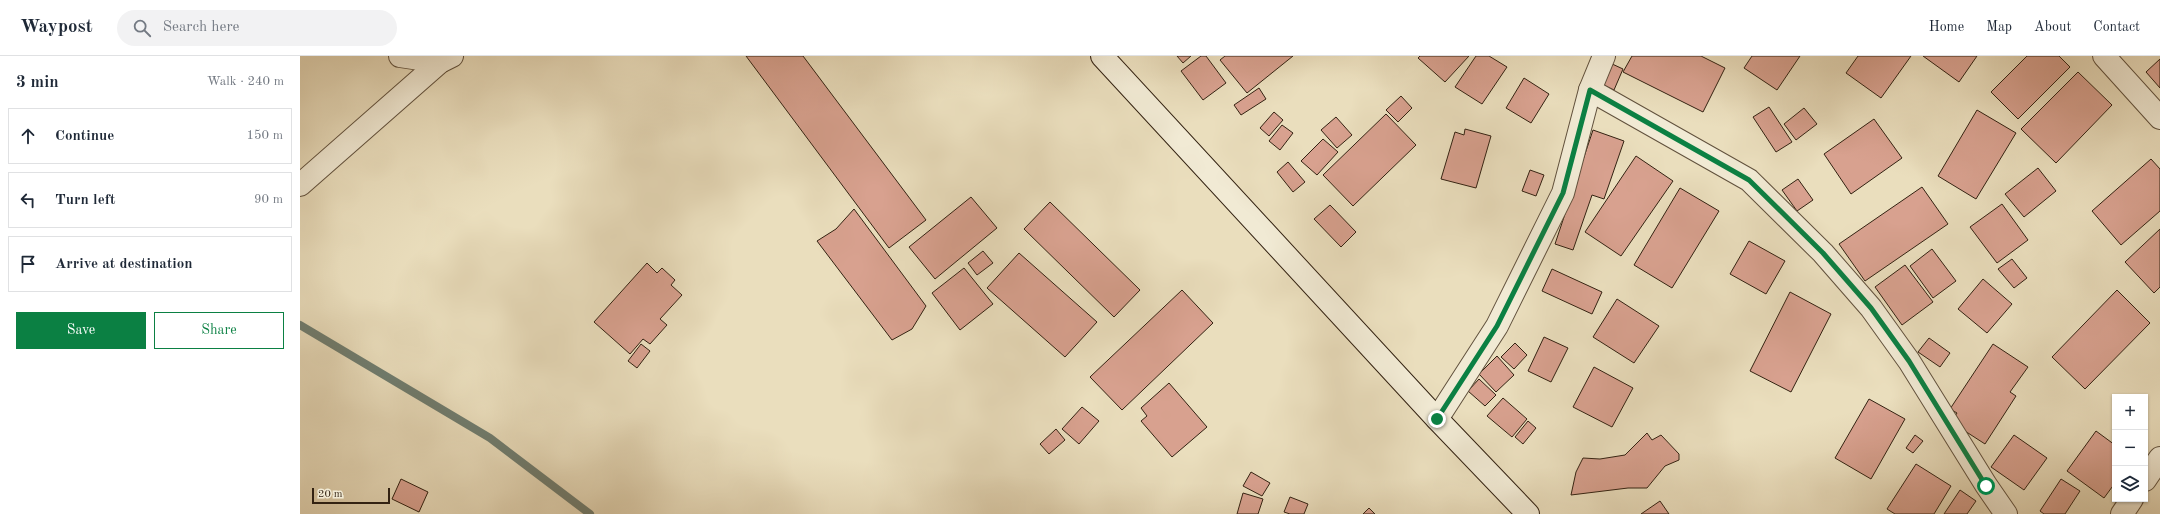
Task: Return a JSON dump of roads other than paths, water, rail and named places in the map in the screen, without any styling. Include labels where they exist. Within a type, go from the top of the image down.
[{"type":"street","points":[[400,56],[446,59]]},
{"type":"street","points":[[1102,56],[1437,419],[1528,514]]},
{"type":"street","points":[[1437,419],[1497,326],[1563,193],[1590,90],[1604,56]]},
{"type":"street","points":[[2104,56],[2160,118]]},
{"type":"street","points":[[300,185],[446,59]]},
{"type":"street","points":[[1590,90],[1749,180],[1823,253],[1871,308],[1905,355],[2006,514]]},
{"type":"street","points":[[2148,476],[2159,461]]},
{"type":"street","points":[[2122,514],[2130,502]]},
{"type":"waterway","points":[[300,325],[490,438],[590,514]]}]
